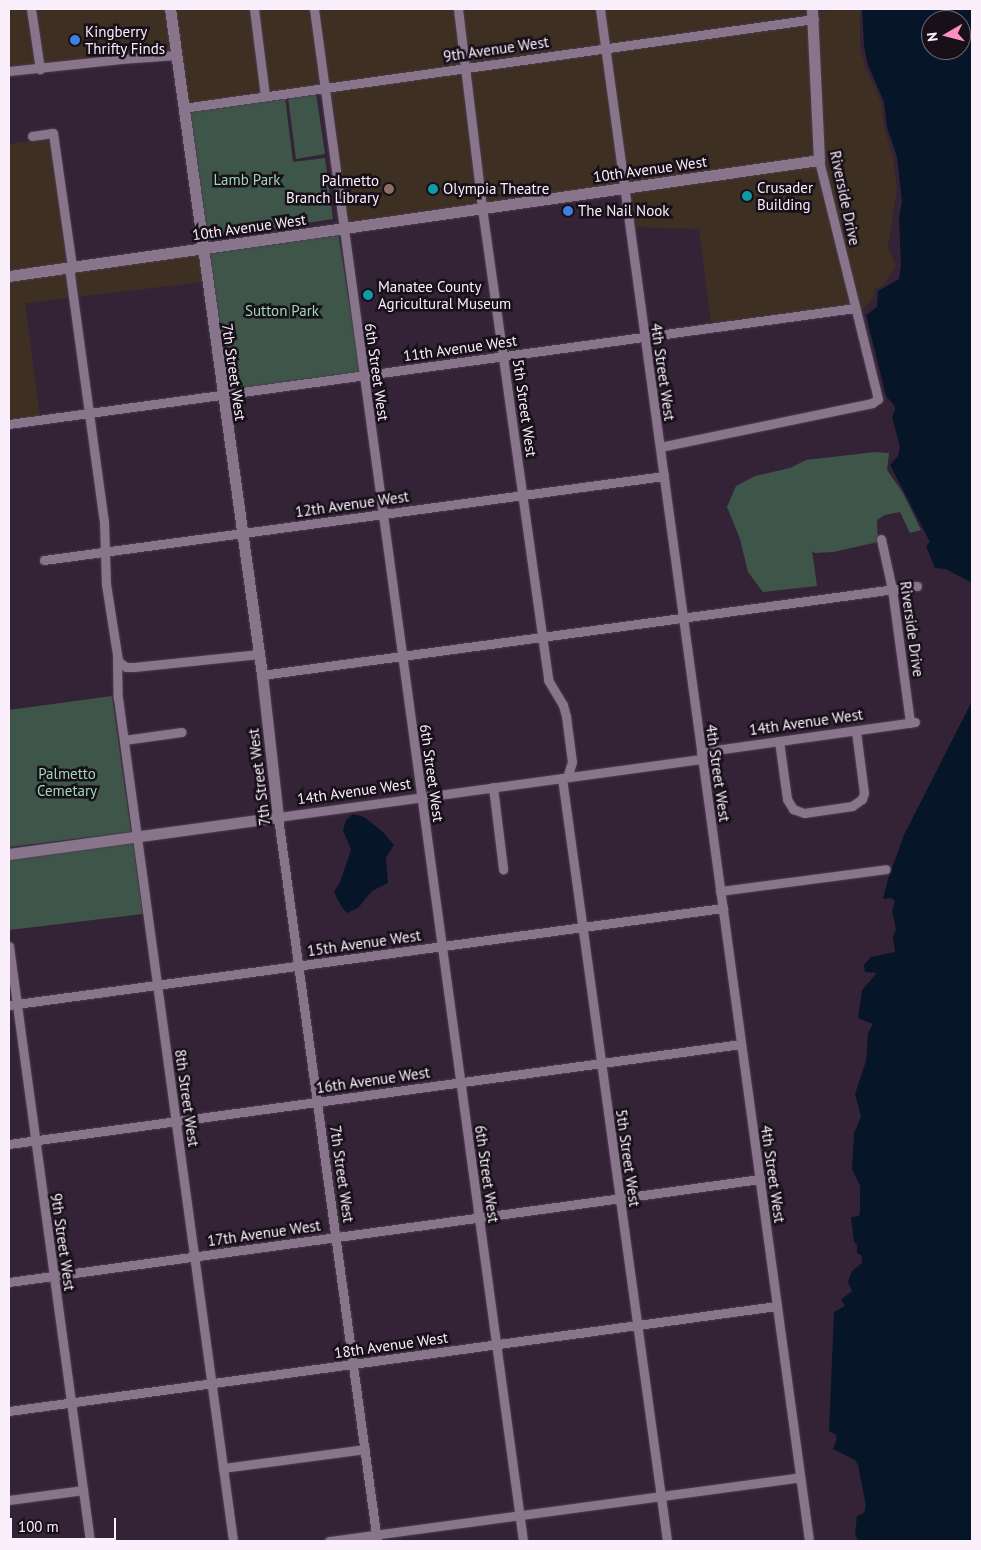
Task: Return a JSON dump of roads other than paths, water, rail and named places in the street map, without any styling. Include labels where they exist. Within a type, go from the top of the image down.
[{"type":"street","points":[[31,9],[40,69]]},
{"type":"street","name":"7th Street West","points":[[170,9],[262,675],[278,817],[377,1538]]},
{"type":"street","points":[[254,9],[265,96]]},
{"type":"street","name":"6th Street West","points":[[314,9],[523,1541]]},
{"type":"street","name":"5th Street West","points":[[458,9],[482,208],[548,680],[563,705],[566,716],[572,762],[565,778],[583,927],[666,1541]]},
{"type":"street","name":"4th Street West","points":[[600,9],[809,1541]]},
{"type":"street","name":"9th Avenue West","points":[[183,108],[606,48],[813,14]]},
{"type":"street","name":"Riverside Drive","points":[[660,447],[872,403],[878,399],[820,160],[813,14]]},
{"type":"street","points":[[9,71],[176,55]]},
{"type":"street","name":"8th Street West","points":[[32,136],[53,134],[88,413],[104,521],[106,584],[117,660],[118,698],[233,1541]]},
{"type":"street","name":"10th Avenue West","points":[[9,276],[820,160]]},
{"type":"street","name":"11th Avenue West","points":[[9,424],[855,308]]},
{"type":"street","name":"12th Avenue West","points":[[44,560],[664,476]]},
{"type":"street","name":"Riverside Drive","points":[[881,539],[892,589],[913,723]]},
{"type":"street","points":[[262,675],[916,586]]},
{"type":"street","points":[[117,660],[122,665],[134,666],[259,654]]},
{"type":"street","name":"14th Avenue West","points":[[9,854],[565,778],[779,741],[913,723]]},
{"type":"street","points":[[779,741],[787,800],[793,809],[804,813],[852,806],[862,798],[864,793],[856,730]]},
{"type":"street","points":[[124,740],[181,732]]},
{"type":"street","points":[[493,787],[503,868]]},
{"type":"street","points":[[720,891],[886,869]]},
{"type":"street","name":"15th Avenue West","points":[[13,1005],[723,908]]},
{"type":"street","name":"9th Street West","points":[[9,946],[13,1005],[35,1140],[90,1541]]},
{"type":"street","name":"16th Avenue West","points":[[9,1144],[741,1044]]},
{"type":"street","name":"17th Avenue West","points":[[9,1282],[760,1180]]},
{"type":"street","name":"18th Avenue West","points":[[9,1411],[777,1306]]},
{"type":"street","points":[[223,1468],[365,1449]]},
{"type":"street","points":[[329,1541],[377,1538],[519,1515],[800,1477]]},
{"type":"street","points":[[9,1500],[83,1490]]},
{"type":"water","points":[[862,9],[972,9],[972,583],[946,569],[935,568],[926,546],[930,542],[890,465],[898,456],[900,447],[892,417],[895,410],[894,405],[886,396],[866,315],[877,307],[878,291],[899,279],[901,265],[899,218],[902,202],[897,157],[887,127],[884,102],[868,65],[864,46]]},
{"type":"water","points":[[972,696],[972,1541],[858,1541],[855,1534],[857,1516],[864,1513],[866,1506],[858,1465],[855,1460],[833,1449],[837,1439],[836,1435],[829,1431],[834,1312],[845,1306],[841,1300],[852,1291],[848,1282],[852,1271],[862,1263],[862,1256],[857,1253],[857,1245],[854,1242],[851,1217],[859,1216],[860,1211],[860,1186],[852,1169],[854,1133],[861,1117],[855,1094],[866,1061],[868,1033],[873,1024],[858,1018],[862,990],[877,973],[865,972],[864,965],[871,957],[895,952],[893,937],[896,929],[892,911],[895,901],[891,898],[883,899],[888,879],[904,835],[971,703]]},
{"type":"water","points":[[353,814],[364,817],[382,831],[394,845],[386,858],[388,883],[372,891],[358,908],[347,913],[334,892],[340,882],[351,850],[343,830],[346,820]]},
{"type":"place","name":"Kingberry Thrifty Finds","points":[[75,40]]},
{"type":"place","name":"Palmetto Branch Library","points":[[389,189]]},
{"type":"place","name":"Olympia Theatre","points":[[433,189]]},
{"type":"place","name":"Crusader Building","points":[[747,196]]},
{"type":"place","name":"The Nail Nook","points":[[568,211]]},
{"type":"place","name":"Manatee County Agricultural Museum","points":[[368,295]]},
{"type":"park label","name":"Lamb Park","points":[[247,180]]},
{"type":"park label","name":"Sutton Park","points":[[282,311]]},
{"type":"park label","name":"Palmetto Cemetary","points":[[67,782]]}]
